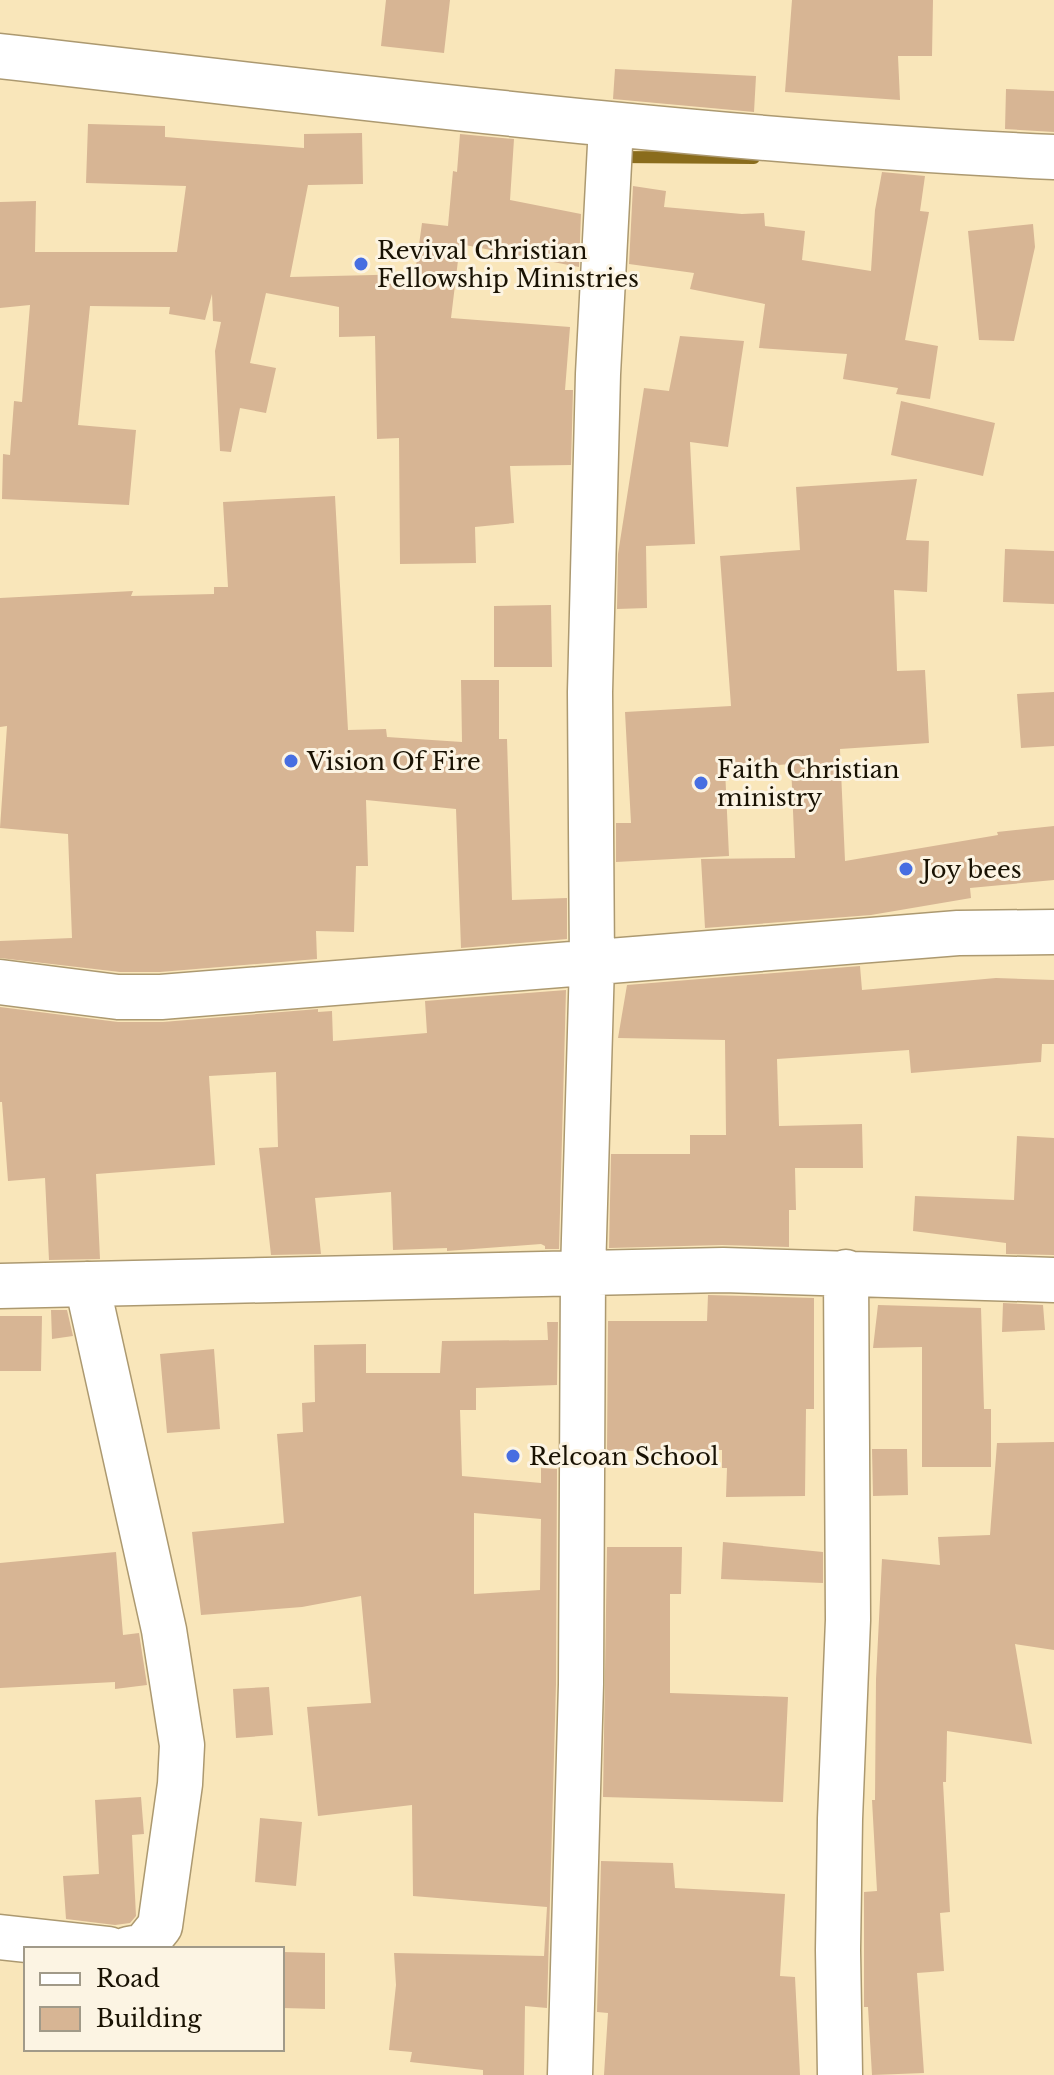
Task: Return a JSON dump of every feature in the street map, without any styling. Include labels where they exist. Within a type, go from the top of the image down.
[{"type":"street","points":[[0,56],[611,126],[944,152],[1054,157]]},
{"type":"street","points":[[570,2075],[581,1684],[583,1273],[592,963],[591,644],[598,374],[611,126]]},
{"type":"street","points":[[0,982],[118,997],[161,997],[958,933],[1054,932]]},
{"type":"street","points":[[0,1286],[723,1270],[1054,1280]]},
{"type":"street","points":[[840,2075],[840,1819],[848,1620],[846,1272]]},
{"type":"street","points":[[87,1284],[164,1630],[182,1745],[180,1784],[160,1926],[144,1946],[139,1947]]},
{"type":"street","points":[[0,1937],[91,1947]]},
{"type":"building","points":[[386,0],[450,0],[444,53],[381,46]]},
{"type":"building","points":[[792,0],[933,0],[932,56],[898,56],[900,100],[785,92]]},
{"type":"building","points":[[615,69],[756,76],[754,112],[613,99]]},
{"type":"building","points":[[1006,89],[1054,91],[1054,132],[1005,129]]},
{"type":"building","points":[[88,124],[165,126],[165,137],[304,148],[304,134],[362,133],[363,184],[308,185],[290,277],[415,274],[422,223],[448,226],[460,134],[514,139],[510,200],[581,214],[579,267],[460,244],[451,318],[570,327],[565,390],[573,390],[571,465],[510,466],[514,523],[475,527],[476,563],[400,564],[399,438],[377,439],[375,336],[339,337],[339,307],[266,293],[250,363],[276,368],[266,413],[240,408],[231,452],[220,451],[215,351],[221,322],[213,321],[212,294],[205,320],[169,314],[170,307],[90,306],[78,425],[136,430],[129,505],[2,499],[3,454],[10,455],[14,401],[22,402],[30,305],[0,308],[0,202],[36,201],[35,252],[177,252],[186,186],[86,183]]},
{"type":"building","points":[[882,172],[925,176],[920,211],[929,212],[905,340],[938,346],[930,399],[896,394],[898,388],[843,379],[847,354],[759,348],[765,304],[690,289],[694,273],[629,264],[633,186],[666,191],[664,207],[764,213],[765,226],[805,231],[802,260],[871,271],[875,210]]},
{"type":"building","points":[[1033,224],[1035,247],[1014,341],[979,340],[968,231]]},
{"type":"building","points":[[680,336],[744,341],[728,447],[690,442],[695,544],[646,546],[647,608],[617,609],[618,554],[644,388],[669,391]]},
{"type":"building","points":[[901,401],[995,423],[983,476],[891,455]]},
{"type":"building","points":[[917,479],[906,540],[929,541],[927,592],[894,590],[897,671],[925,670],[929,743],[840,749],[845,861],[998,835],[997,832],[1054,826],[1054,880],[970,888],[971,898],[871,915],[705,928],[701,859],[795,858],[791,764],[725,769],[729,856],[616,862],[616,823],[631,823],[625,712],[731,706],[720,556],[800,550],[796,487]]},
{"type":"building","points":[[335,496],[348,730],[386,729],[387,737],[462,742],[461,680],[499,680],[499,739],[507,739],[512,900],[567,898],[567,939],[461,948],[456,809],[366,800],[368,866],[356,866],[354,932],[316,931],[317,959],[160,972],[120,972],[0,958],[0,941],[72,938],[68,834],[0,828],[7,726],[0,727],[0,598],[133,591],[131,596],[214,594],[214,587],[228,587],[223,502]]},
{"type":"building","points":[[1005,549],[1054,551],[1054,604],[1003,602]]},
{"type":"building","points":[[551,605],[552,667],[494,667],[494,606]]},
{"type":"building","points":[[1054,692],[1054,746],[1021,748],[1017,694]]},
{"type":"building","points":[[860,966],[862,990],[996,978],[1054,980],[1054,1044],[1042,1044],[1041,1062],[911,1073],[909,1050],[777,1059],[779,1126],[862,1124],[863,1168],[795,1168],[796,1210],[789,1210],[789,1247],[609,1248],[611,1154],[690,1154],[690,1135],[726,1135],[725,1040],[618,1038],[627,985]]},
{"type":"building","points":[[566,990],[559,1249],[545,1249],[541,1244],[447,1251],[447,1248],[393,1250],[391,1192],[315,1198],[321,1254],[271,1255],[259,1148],[278,1147],[276,1072],[209,1076],[215,1165],[96,1174],[100,1259],[49,1260],[45,1178],[8,1181],[0,1102],[0,1007],[118,1022],[163,1022],[318,1009],[318,1012],[332,1011],[333,1041],[427,1033],[425,1001]]},
{"type":"building","points":[[1017,1136],[1054,1138],[1054,1255],[1006,1254],[1006,1243],[913,1231],[915,1196],[1014,1200]]},
{"type":"building","points":[[708,1295],[814,1298],[814,1409],[806,1409],[805,1496],[726,1497],[727,1468],[722,1468],[722,1450],[607,1451],[608,1321],[707,1321]]},
{"type":"building","points":[[1003,1303],[1043,1305],[1045,1330],[1002,1332]]},
{"type":"building","points":[[878,1305],[981,1308],[984,1409],[991,1409],[991,1467],[922,1467],[922,1347],[873,1348]]},
{"type":"building","points":[[51,1310],[67,1310],[73,1336],[52,1339]]},
{"type":"building","points":[[0,1316],[42,1316],[41,1371],[0,1371]]},
{"type":"building","points":[[547,1322],[558,1322],[557,1385],[476,1388],[476,1410],[460,1410],[462,1476],[541,1483],[541,1468],[557,1469],[556,1684],[547,2008],[525,2006],[524,2075],[483,2075],[483,2070],[410,2062],[412,2052],[389,2050],[396,1985],[394,1953],[544,1956],[547,1907],[413,1896],[412,1805],[318,1816],[307,1707],[371,1703],[361,1596],[302,1607],[201,1615],[192,1532],[284,1523],[277,1434],[303,1432],[302,1403],[315,1402],[314,1345],[366,1344],[366,1373],[440,1373],[442,1341],[548,1340]],"holes":[[[474,1513],[541,1519],[540,1590],[474,1594]]]},
{"type":"building","points":[[214,1349],[220,1429],[167,1433],[160,1354]]},
{"type":"building","points":[[1054,1442],[1054,1650],[1015,1644],[1032,1744],[947,1731],[946,1782],[943,1782],[950,1912],[940,1913],[944,1971],[917,1973],[924,2073],[872,2075],[868,2007],[864,2007],[864,1892],[877,1891],[872,1800],[875,1800],[876,1679],[882,1559],[940,1565],[938,1537],[990,1535],[997,1443]]},
{"type":"building","points":[[872,1449],[907,1449],[908,1495],[873,1496]]},
{"type":"building","points":[[723,1542],[823,1552],[823,1583],[721,1579]]},
{"type":"building","points":[[607,1547],[682,1547],[681,1594],[670,1594],[670,1693],[788,1697],[783,1802],[603,1797]]},
{"type":"building","points":[[116,1552],[123,1635],[139,1633],[147,1685],[115,1689],[115,1682],[0,1688],[0,1563]]},
{"type":"building","points":[[269,1687],[273,1735],[236,1738],[233,1689]]},
{"type":"building","points":[[141,1797],[144,1834],[132,1835],[136,1916],[130,1923],[115,1925],[66,1919],[63,1876],[99,1874],[95,1800]]},
{"type":"building","points":[[260,1818],[302,1822],[296,1886],[255,1882]]},
{"type":"building","points":[[601,1861],[673,1863],[675,1888],[785,1894],[780,1976],[795,1977],[800,2075],[604,2075],[608,2013],[597,2012]]},
{"type":"building","points":[[284,1952],[325,1953],[325,2009],[284,2008]]},
{"type":"waterway","points":[[616,157],[754,158]]},
{"type":"place","name":"Revival Christian Fellowship Ministries","points":[[361,264]]},
{"type":"place","name":"Vision Of Fire","points":[[291,761]]},
{"type":"place","name":"Faith Christian ministry","points":[[701,783]]},
{"type":"place","name":"Joy bees","points":[[906,869]]},
{"type":"place","name":"Relcoan School","points":[[513,1456]]}]
